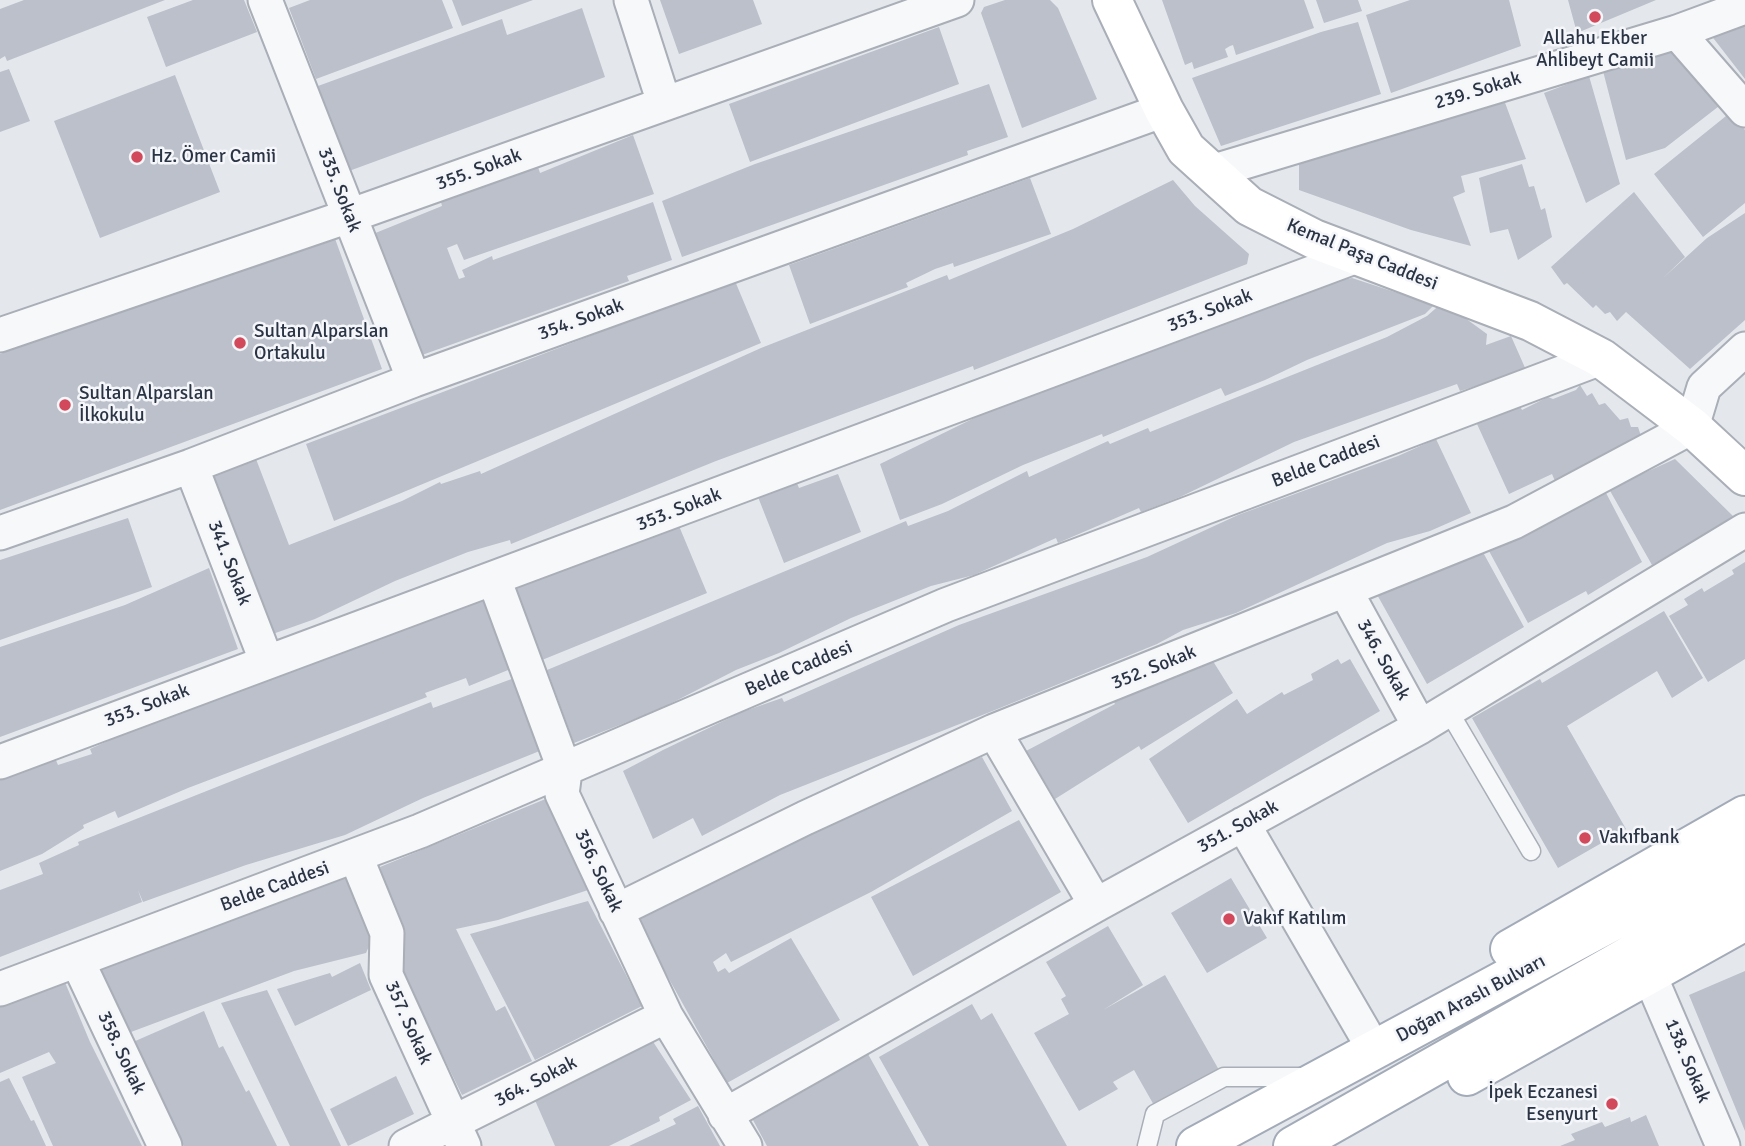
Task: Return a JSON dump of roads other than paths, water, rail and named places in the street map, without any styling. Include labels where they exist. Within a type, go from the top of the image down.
[{"type":"main road","name":"Kemal Paşa Caddesi","points":[[1112,0],[1164,110],[1186,149],[1249,206],[1314,239],[1530,321],[1601,358],[1692,427],[1745,476]]},
{"type":"main road","name":"Kemal Paşa Caddesi","points":[[1692,427],[1745,444]]},
{"type":"main road","points":[[1250,1117],[1363,1032],[1745,815]]},
{"type":"main road","name":"Doğan Araslı Bulvarı","points":[[1196,1146],[1745,850]]},
{"type":"main road","name":"Doğan Araslı Bulvarı","points":[[1293,1146],[1745,890]]},
{"type":"main road","points":[[1312,1146],[1371,1129],[1745,921]]},
{"type":"street","name":"335. Sokak","points":[[265,0],[414,380]]},
{"type":"street","points":[[631,0],[664,103]]},
{"type":"street","name":"355. Sokak","points":[[0,335],[349,216],[957,0]]},
{"type":"street","name":"239. Sokak","points":[[1211,172],[1677,32],[1745,7]]},
{"type":"street","points":[[1677,32],[1745,110]]},
{"type":"street","name":"354. Sokak","points":[[0,533],[191,466],[414,380],[1164,110]]},
{"type":"street","name":"353. Sokak","points":[[0,762],[266,660],[494,579],[1357,256]]},
{"type":"street","points":[[1692,427],[1704,387],[1745,349]]},
{"type":"street","name":"Belde Caddesi","points":[[0,989],[356,856],[565,771],[946,605],[1601,358]]},
{"type":"street","name":"352. Sokak","points":[[616,911],[805,818],[994,732],[1514,522],[1692,427]]},
{"type":"street","name":"341. Sokak","points":[[191,466],[266,660]]},
{"type":"street","name":"351. Sokak","points":[[725,1115],[1096,905],[1420,727],[1745,530]]},
{"type":"street","name":"356. Sokak","points":[[494,579],[565,771],[562,794],[666,1016],[745,1146]]},
{"type":"street","name":"346. Sokak","points":[[1346,592],[1420,727]]},
{"type":"street","points":[[994,732],[1096,905]]},
{"type":"street","points":[[1243,824],[1363,1032]]},
{"type":"street","name":"357. Sokak","points":[[356,856],[387,933],[386,975],[458,1135]]},
{"type":"street","name":"358. Sokak","points":[[77,960],[165,1146]]},
{"type":"street","name":"138. Sokak","points":[[1650,976],[1723,1146]]},
{"type":"street","name":"364. Sokak","points":[[406,1146],[458,1135],[666,1016]]},
{"type":"lane","points":[[1448,710],[1531,851]]},
{"type":"lane","points":[[1147,1146],[1155,1114],[1224,1077],[1304,1077]]},
{"type":"place","name":"Allahu Ekber Ahlibeyt Camii","points":[[1595,17]]},
{"type":"place","name":"Hz. Ömer Camii","points":[[137,157]]},
{"type":"place","name":"Sultan Alparslan Ortakulu","points":[[240,343]]},
{"type":"place","name":"Sultan Alparslan İlkokulu","points":[[65,405]]},
{"type":"place","name":"Vakıfbank","points":[[1585,838]]},
{"type":"place","name":"Vakıf Katılım","points":[[1229,919]]},
{"type":"place","name":"İpek Eczanesi Esenyurt","points":[[1612,1104]]}]
